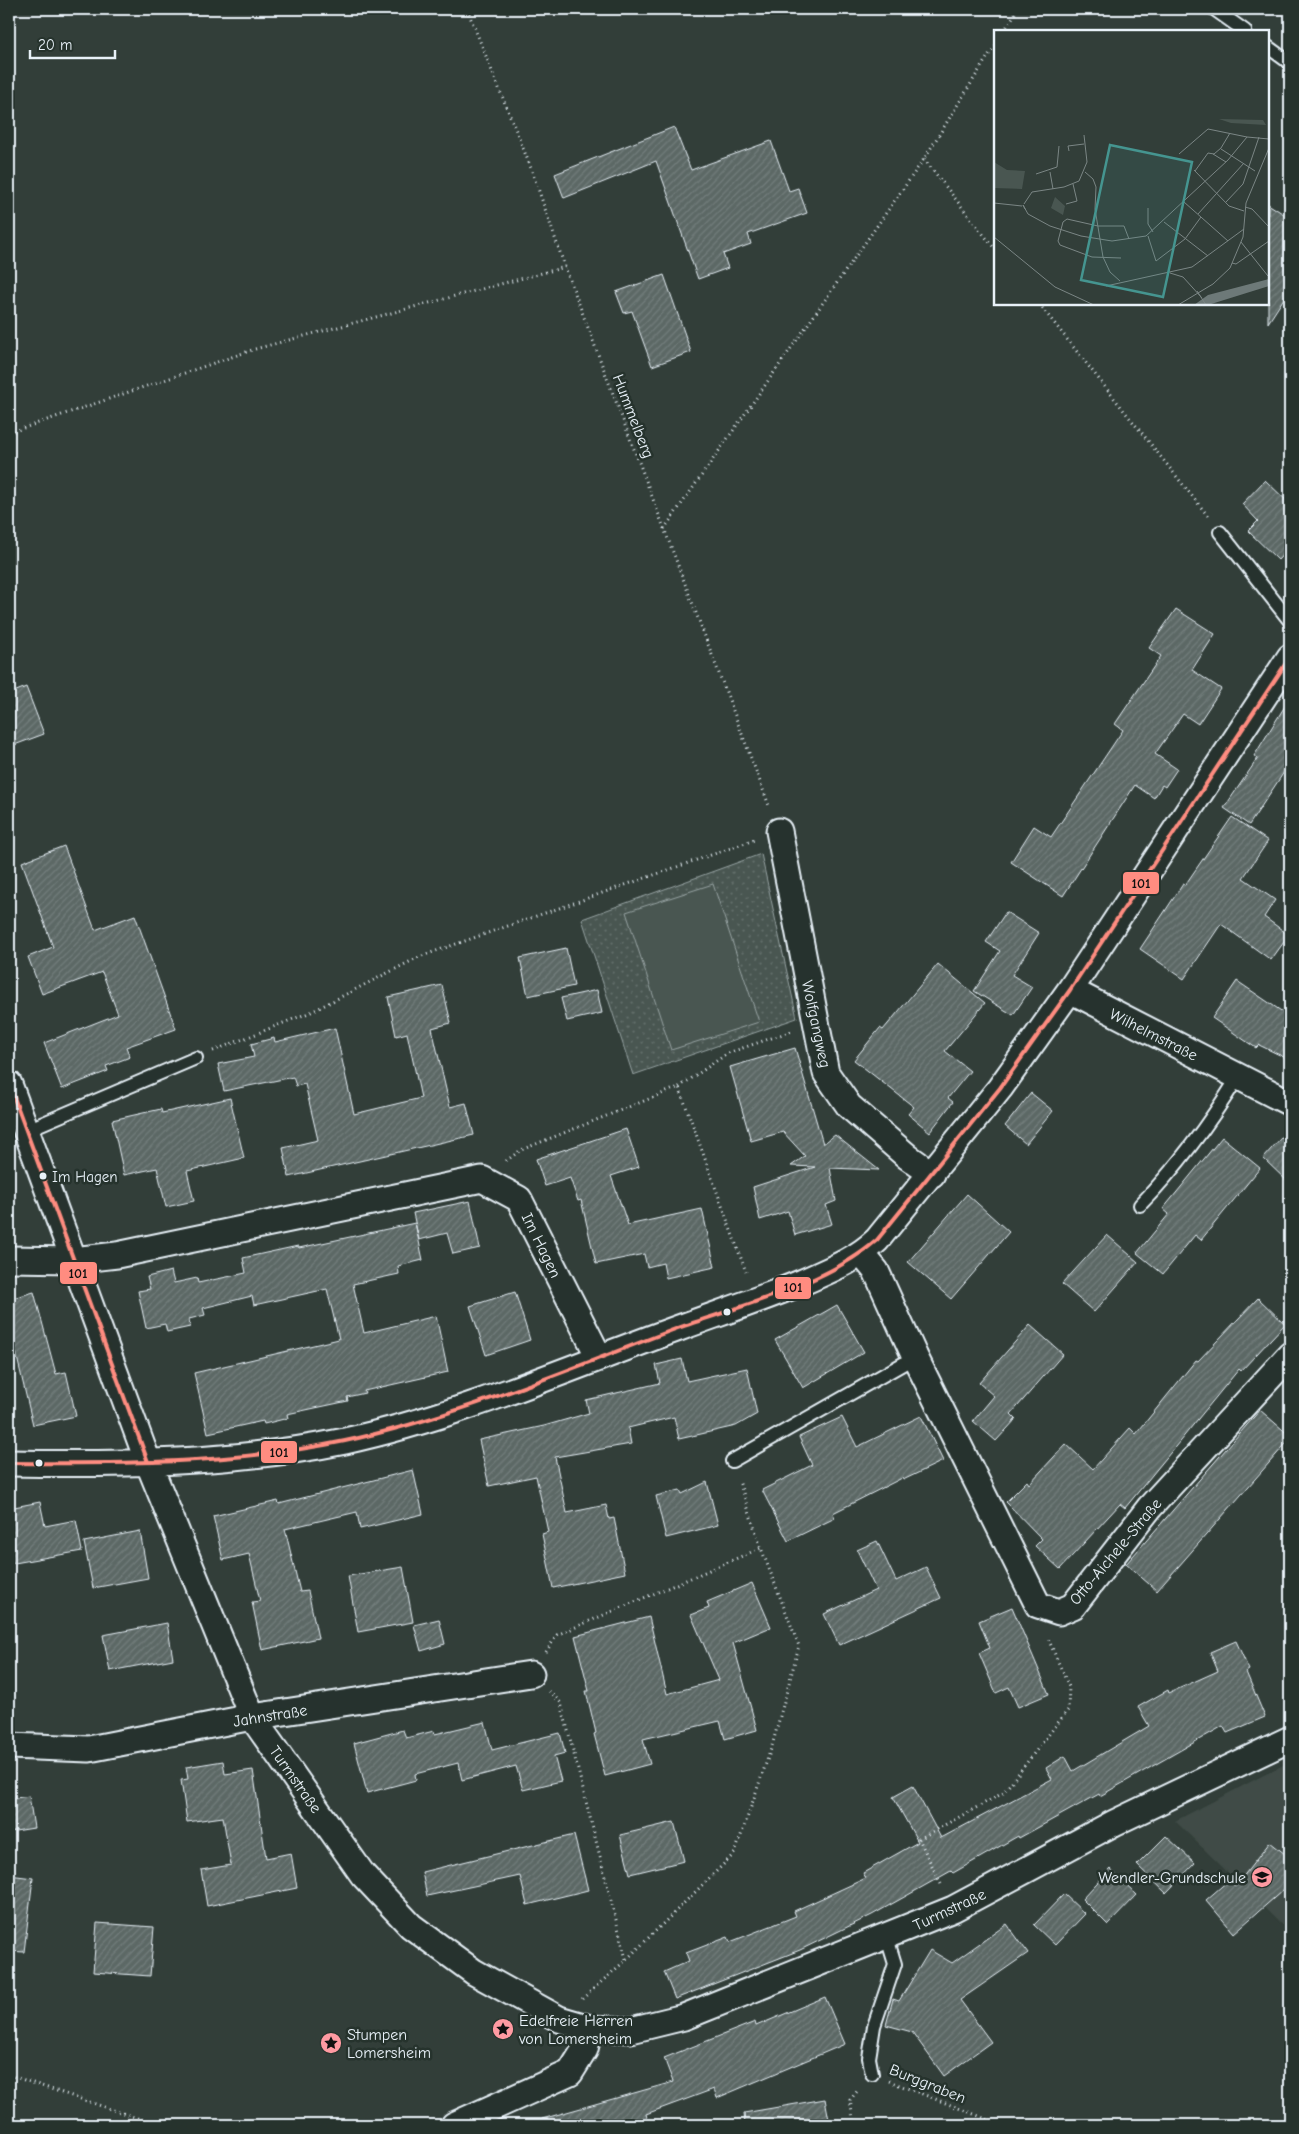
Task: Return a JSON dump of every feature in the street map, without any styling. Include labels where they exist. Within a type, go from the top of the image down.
[{"type":"street","points":[[9,1463],[148,1462],[276,1452],[346,1440],[428,1419],[520,1388],[599,1357],[774,1294],[862,1254],[878,1240],[1000,1088],[1070,990],[1290,657]]},
{"type":"street","name":"Wolfgangweg","points":[[779,831],[826,1073],[849,1106],[908,1157],[932,1174]]},
{"type":"street","name":"Wilhelmstraße","points":[[1070,990],[1290,1103]]},
{"type":"street","name":"Turmstraße","points":[[9,1084],[148,1462],[252,1717],[363,1875],[411,1926],[474,1972],[559,2019],[590,2028],[631,2030],[684,2017],[887,1938],[953,1909],[1114,1824],[1290,1739]]},
{"type":"street","points":[[9,1259],[73,1260],[117,1255],[482,1179]]},
{"type":"street","name":"Im Hagen","points":[[482,1179],[519,1199],[599,1357]]},
{"type":"street","name":"Otto-Aichele-Straße","points":[[862,1254],[876,1271],[915,1357],[1038,1605],[1059,1612],[1073,1606],[1150,1507],[1290,1355]]},
{"type":"street","name":"Jahnstraße","points":[[9,1746],[89,1749],[252,1717],[531,1674]]},
{"type":"street","points":[[454,2125],[570,2073],[586,2049],[590,2028]]},
{"type":"lane","points":[[1214,9],[1244,30]]},
{"type":"lane","points":[[1269,48],[1290,63]]},
{"type":"lane","points":[[1220,532],[1290,621]]},
{"type":"lane","points":[[27,1130],[196,1058]]},
{"type":"lane","points":[[1140,1205],[1171,1173],[1213,1118],[1238,1077]]},
{"type":"lane","points":[[732,1461],[915,1357]]},
{"type":"lane","points":[[872,2074],[869,2058],[874,2026],[895,1964],[887,1938]]},
{"type":"path","name":"Hummelberg","points":[[467,9],[531,168],[663,529],[779,831]]},
{"type":"path","points":[[1005,30],[1018,9]]},
{"type":"path","points":[[663,529],[924,159],[994,48]]},
{"type":"path","points":[[924,159],[994,248]]},
{"type":"path","points":[[9,433],[255,349],[566,267]]},
{"type":"path","points":[[1040,305],[1220,532]]},
{"type":"path","points":[[196,1058],[311,1012],[419,957],[779,831]]},
{"type":"path","points":[[482,1179],[521,1150],[679,1087],[728,1053],[816,1023]]},
{"type":"path","points":[[679,1087],[746,1272]]},
{"type":"path","points":[[559,2019],[626,1960],[735,1853],[772,1746],[799,1646],[761,1548],[732,1461]]},
{"type":"path","points":[[626,1960],[561,1703],[531,1674],[557,1635],[761,1548]]},
{"type":"path","points":[[953,1909],[919,1839],[1003,1793],[1068,1710],[1069,1687],[1046,1636],[1059,1612]]},
{"type":"path","name":"Burggraben","points":[[872,2074],[1002,2125]]},
{"type":"path","points":[[9,2075],[158,2125]]},
{"type":"path","points":[[850,2100],[854,2125]]},
{"type":"shaded area","points":[[761,854],[797,1018],[633,1075],[582,919]]},
{"type":"shaded area","points":[[713,884],[759,1022],[671,1050],[626,912]]},
{"type":"shaded area","name":"Wendler-Grundschule","points":[[1287,1763],[1290,1765],[1290,1933],[1175,1821]]},
{"type":"building","points":[[674,127],[691,170],[771,141],[789,191],[798,188],[807,213],[748,234],[751,244],[723,254],[728,268],[698,279],[656,161],[564,198],[555,174]]},
{"type":"building","points":[[1269,205],[1290,218],[1290,289],[1268,323]]},
{"type":"building","points":[[664,275],[691,352],[652,366],[632,311],[624,313],[616,292]]},
{"type":"building","points":[[1265,480],[1290,504],[1290,547],[1278,560],[1248,531],[1258,521],[1242,504]]},
{"type":"building","points":[[1176,609],[1215,634],[1192,670],[1221,689],[1198,724],[1183,714],[1155,754],[1177,769],[1165,787],[1162,785],[1154,798],[1135,785],[1063,896],[1011,862],[1034,826],[1051,837],[1123,730],[1115,724],[1161,656],[1149,648]]},
{"type":"building","points":[[26,687],[44,734],[9,747],[9,694]]},
{"type":"building","points":[[1290,698],[1290,763],[1249,825],[1224,808],[1258,758],[1254,756]]},
{"type":"building","points":[[1232,817],[1268,841],[1243,878],[1275,900],[1264,917],[1289,935],[1271,960],[1221,924],[1184,979],[1140,949],[1183,884],[1185,885]]},
{"type":"building","points":[[64,846],[95,930],[135,915],[176,1029],[126,1047],[130,1057],[106,1066],[108,1071],[62,1089],[44,1043],[118,1014],[102,972],[42,994],[28,957],[53,947],[22,862]]},
{"type":"building","points":[[1006,912],[1039,933],[1012,975],[1032,987],[1013,1015],[974,991],[1000,951],[986,942]]},
{"type":"building","points":[[566,948],[574,986],[528,996],[520,958]]},
{"type":"building","points":[[938,964],[985,1003],[945,1051],[970,1071],[948,1098],[953,1102],[930,1132],[908,1114],[914,1107],[854,1060],[880,1028],[883,1030]]},
{"type":"building","points":[[1237,981],[1290,1017],[1290,1060],[1259,1045],[1256,1048],[1212,1018]]},
{"type":"building","points":[[442,985],[451,1023],[432,1028],[450,1107],[466,1103],[474,1135],[289,1177],[283,1148],[318,1140],[305,1084],[296,1086],[293,1077],[224,1091],[218,1064],[254,1057],[251,1044],[274,1038],[275,1042],[335,1028],[354,1114],[421,1098],[407,1033],[396,1036],[388,997]]},
{"type":"building","points":[[597,990],[602,1013],[567,1021],[561,998]]},
{"type":"building","points":[[795,1048],[823,1144],[835,1135],[879,1170],[830,1168],[836,1201],[826,1205],[832,1224],[795,1235],[788,1211],[760,1220],[753,1187],[815,1167],[791,1166],[805,1156],[783,1132],[751,1141],[730,1067]]},
{"type":"building","points":[[1031,1093],[1053,1111],[1026,1144],[1005,1126]]},
{"type":"building","points":[[230,1098],[244,1158],[187,1171],[194,1201],[166,1207],[157,1168],[124,1175],[112,1120],[161,1109],[162,1113]]},
{"type":"building","points":[[1290,1128],[1290,1184],[1263,1158]]},
{"type":"building","points":[[626,1129],[639,1167],[611,1176],[628,1225],[702,1209],[715,1267],[666,1278],[663,1263],[647,1267],[644,1254],[596,1264],[581,1200],[578,1201],[570,1178],[545,1186],[536,1159]]},
{"type":"building","points":[[1222,1137],[1260,1168],[1201,1240],[1195,1235],[1163,1274],[1137,1253],[1169,1214],[1163,1209]]},
{"type":"building","points":[[967,1194],[1009,1232],[951,1299],[908,1262]]},
{"type":"building","points":[[470,1201],[480,1248],[453,1254],[447,1233],[419,1240],[413,1213]]},
{"type":"building","points":[[415,1223],[423,1260],[398,1266],[399,1274],[353,1284],[364,1333],[436,1316],[448,1372],[364,1391],[365,1393],[347,1397],[348,1401],[287,1414],[288,1418],[264,1424],[263,1421],[208,1433],[194,1373],[339,1339],[327,1289],[254,1305],[252,1296],[203,1308],[205,1315],[189,1319],[190,1327],[167,1332],[165,1324],[146,1328],[138,1291],[150,1289],[147,1277],[171,1271],[174,1283],[197,1278],[198,1283],[246,1273],[243,1258]]},
{"type":"building","points":[[1107,1235],[1138,1262],[1094,1312],[1062,1284]]},
{"type":"building","points":[[34,1292],[56,1374],[66,1372],[76,1416],[33,1425],[16,1353],[9,1355],[9,1299]]},
{"type":"building","points":[[515,1292],[530,1340],[486,1355],[470,1306]]},
{"type":"building","points":[[1258,1298],[1285,1324],[1241,1371],[1239,1369],[1125,1508],[1120,1504],[1060,1569],[1035,1546],[1042,1539],[1006,1502],[1027,1481],[1029,1484],[1066,1444],[1093,1469],[1130,1428],[1136,1434],[1196,1360],[1198,1361]]},
{"type":"building","points":[[837,1305],[864,1352],[803,1388],[775,1340]]},
{"type":"building","points":[[1030,1325],[1063,1354],[1011,1414],[1016,1419],[996,1441],[973,1421],[994,1396],[979,1383]]},
{"type":"building","points":[[682,1359],[687,1381],[747,1368],[757,1414],[736,1426],[679,1439],[674,1417],[628,1428],[631,1444],[555,1457],[567,1513],[606,1505],[609,1519],[614,1518],[625,1573],[553,1588],[542,1534],[548,1532],[536,1476],[489,1486],[479,1440],[544,1426],[589,1413],[586,1400],[660,1383],[656,1365]]},
{"type":"building","points":[[1260,1410],[1290,1436],[1290,1439],[1157,1591],[1126,1564]]},
{"type":"building","points":[[921,1416],[943,1461],[903,1480],[902,1478],[833,1513],[835,1518],[788,1541],[762,1490],[812,1465],[799,1437],[842,1417],[857,1447]]},
{"type":"building","points":[[413,1470],[423,1514],[360,1529],[357,1512],[285,1529],[300,1592],[308,1591],[318,1638],[262,1650],[252,1602],[260,1601],[249,1554],[223,1560],[213,1516],[278,1501],[279,1504]]},
{"type":"building","points":[[707,1482],[718,1525],[666,1538],[656,1496],[680,1490],[682,1494]]},
{"type":"building","points":[[40,1502],[45,1526],[76,1520],[82,1551],[9,1564],[9,1508]]},
{"type":"building","points":[[140,1531],[148,1578],[93,1588],[84,1542]]},
{"type":"building","points":[[877,1541],[896,1581],[926,1567],[941,1598],[839,1645],[824,1614],[876,1590],[857,1550]]},
{"type":"building","points":[[403,1567],[413,1622],[358,1632],[348,1576]]},
{"type":"building","points":[[752,1583],[771,1627],[733,1643],[757,1730],[725,1739],[720,1721],[643,1739],[650,1764],[605,1776],[594,1734],[596,1733],[586,1691],[589,1691],[575,1636],[649,1617],[667,1694],[719,1680],[691,1615],[709,1608],[707,1602]]},
{"type":"building","points":[[1012,1607],[1049,1694],[1018,1707],[1009,1687],[996,1693],[979,1653],[990,1648],[979,1621]]},
{"type":"building","points":[[439,1619],[445,1644],[421,1651],[414,1625]]},
{"type":"building","points":[[167,1623],[173,1659],[110,1671],[103,1635]]},
{"type":"building","points":[[1236,1641],[1249,1670],[1246,1672],[1265,1717],[1227,1733],[1223,1726],[1100,1796],[1099,1794],[1019,1838],[1018,1836],[953,1873],[951,1871],[872,1915],[800,1950],[675,1999],[664,1972],[689,1961],[686,1953],[728,1937],[730,1942],[796,1916],[794,1911],[866,1878],[863,1873],[918,1842],[893,1797],[913,1786],[941,1838],[1052,1779],[1046,1768],[1065,1756],[1073,1771],[1149,1726],[1138,1707],[1168,1690],[1169,1693],[1218,1671],[1210,1652]]},
{"type":"building","points":[[485,1722],[492,1750],[560,1733],[565,1753],[554,1756],[561,1781],[523,1790],[516,1766],[462,1780],[458,1763],[415,1774],[416,1780],[367,1793],[354,1743],[403,1730],[406,1738],[434,1731],[435,1734]]},
{"type":"building","points":[[223,1761],[225,1774],[253,1770],[266,1858],[291,1853],[297,1888],[207,1906],[201,1870],[231,1865],[223,1817],[187,1822],[181,1780],[188,1779],[186,1767]]},
{"type":"building","points":[[29,1796],[34,1828],[9,1832],[9,1799]]},
{"type":"building","points":[[674,1822],[684,1861],[630,1874],[620,1835]]},
{"type":"building","points":[[574,1835],[588,1890],[527,1905],[520,1876],[427,1896],[422,1872]]},
{"type":"building","points":[[1166,1836],[1195,1863],[1166,1893],[1137,1865]]},
{"type":"building","points":[[1270,1842],[1290,1858],[1290,1884],[1234,1933],[1206,1900],[1229,1880],[1235,1887]]},
{"type":"building","points":[[1110,1869],[1137,1895],[1108,1925],[1082,1899]]},
{"type":"building","points":[[9,1875],[33,1878],[24,1952],[9,1951]]},
{"type":"building","points":[[1064,1894],[1085,1914],[1055,1945],[1034,1925]]},
{"type":"building","points":[[97,1923],[154,1927],[150,1976],[93,1972]]},
{"type":"building","points":[[1007,1924],[1028,1953],[960,2000],[991,2042],[944,2076],[912,2032],[886,2025],[893,1999],[899,2001],[930,1950],[952,1963]]},
{"type":"building","points":[[825,1997],[845,2044],[717,2098],[714,2089],[646,2114],[649,2125],[543,2125],[542,2119],[673,2082],[664,2058],[755,2022],[756,2026]]},
{"type":"building","points":[[825,2099],[830,2125],[745,2125],[744,2113]]},
{"type":"transit line","name":"101","points":[[9,1463],[136,1463],[220,1458],[304,1449],[388,1431],[472,1405],[678,1328],[782,1292],[834,1269],[857,1256],[877,1240],[1000,1088],[1070,990],[1290,657]]},
{"type":"transit line","name":"101","points":[[9,1084],[148,1462]]},
{"type":"place","name":"Im Hagen","points":[[43,1176]]},
{"type":"place","name":"Wendler-Grundschule","points":[[1262,1877]]},
{"type":"place","name":"Edelfreie Herren von Lomersheim","points":[[503,2029]]},
{"type":"place","name":"Stumpen Lomersheim","points":[[331,2043]]}]
